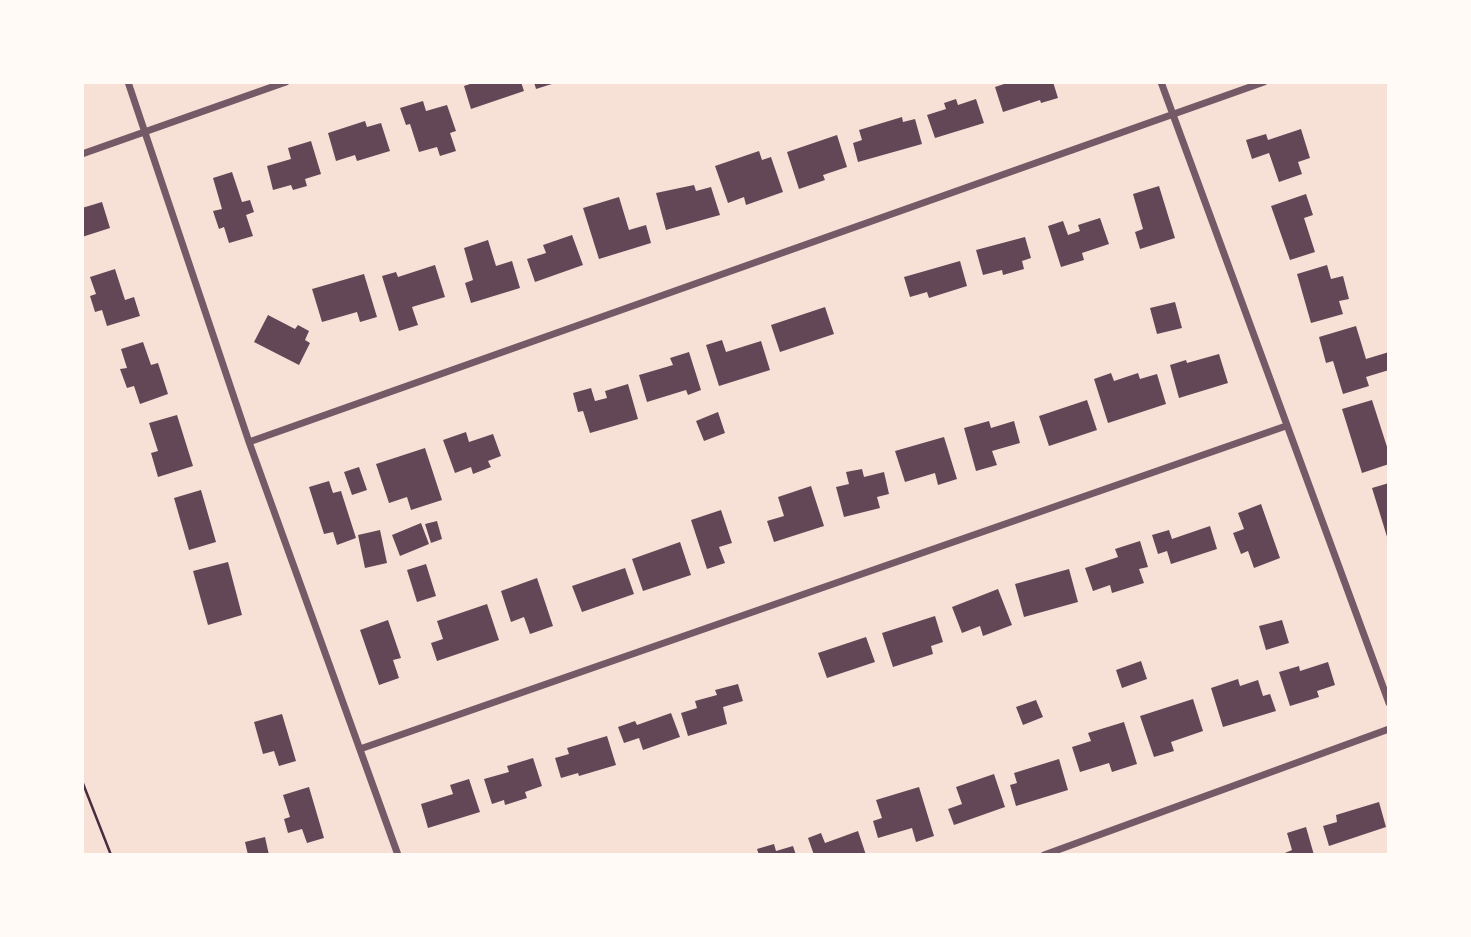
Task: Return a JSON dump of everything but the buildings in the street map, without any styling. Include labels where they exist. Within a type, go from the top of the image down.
[{"type":"street","points":[[128,82],[249,442],[398,855]]},
{"type":"street","points":[[82,154],[286,82]]},
{"type":"street","points":[[1161,82],[1389,703]]},
{"type":"street","points":[[249,442],[1264,82]]},
{"type":"street","points":[[360,749],[1286,426]]},
{"type":"street","points":[[1044,855],[1389,729]]},
{"type":"path","points":[[82,781],[111,855]]}]
